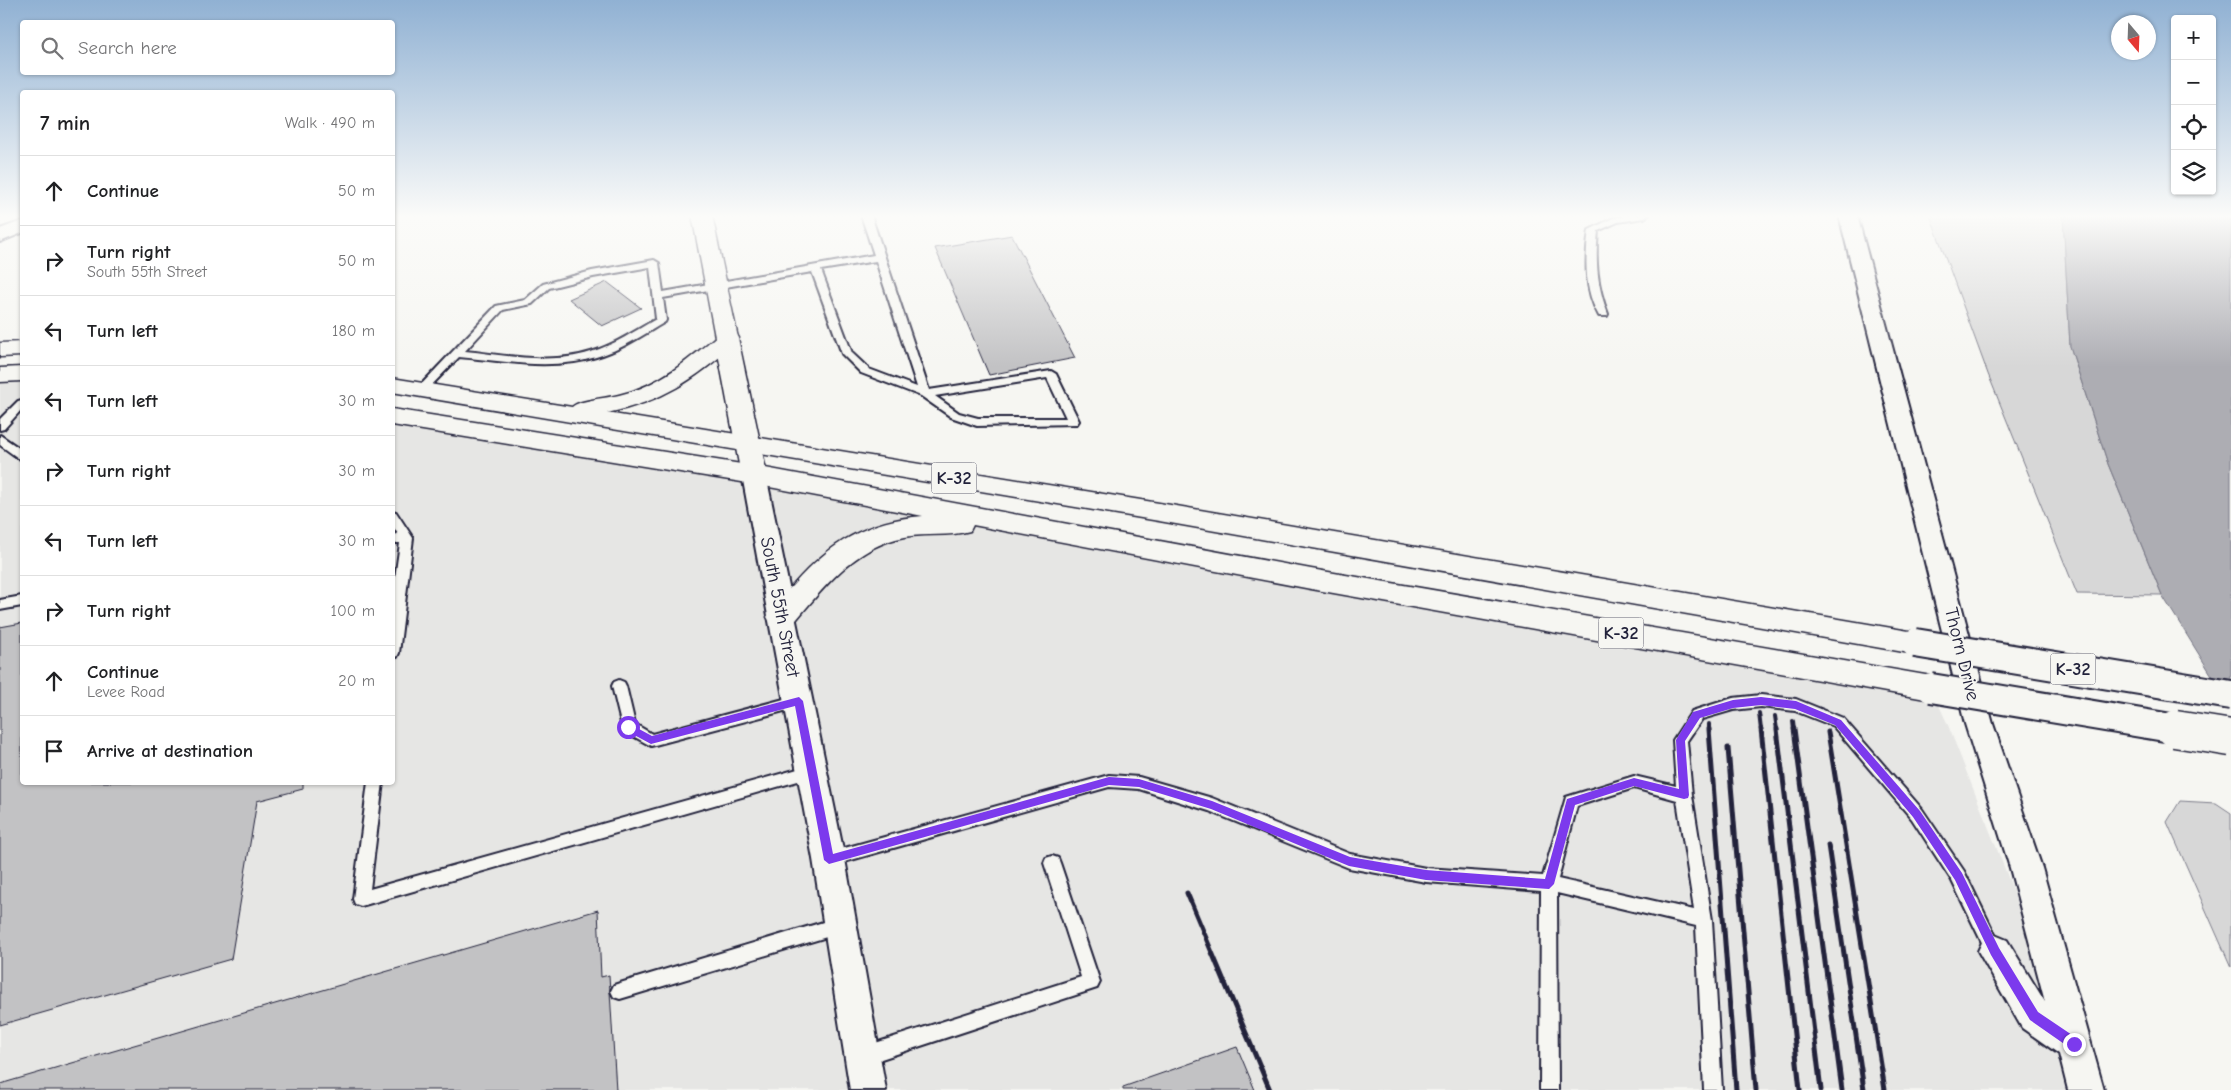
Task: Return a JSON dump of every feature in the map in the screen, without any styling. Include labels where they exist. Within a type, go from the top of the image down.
[{"type":"main road","name":"South 55th Street","points":[[713,266],[754,475]]},
{"type":"main road","points":[[566,414],[631,400],[660,388],[682,374],[728,338]]},
{"type":"main road","points":[[0,350],[20,349]]},
{"type":"main road","points":[[0,374],[20,374]]},
{"type":"main road","name":"K-32","points":[[395,386],[1159,512],[2231,696]]},
{"type":"main road","name":"K-32","points":[[395,417],[754,475],[1311,579],[1930,688],[2231,738]]},
{"type":"main road","points":[[782,617],[818,575],[853,547],[892,530],[939,523],[1042,528]]},
{"type":"street","name":"Thorn Drive","points":[[1861,266],[1979,724],[2026,868],[2086,1090]]},
{"type":"street","name":"South 55th Street","points":[[754,475],[829,860],[868,1090]]},
{"type":"street","points":[[1995,951],[2034,1016],[2074,1044]]},
{"type":"lane","points":[[421,390],[500,308],[528,302],[546,286],[592,274],[638,266]]},
{"type":"lane","points":[[455,353],[549,361],[592,355],[625,342],[662,320],[654,266]]},
{"type":"lane","points":[[658,296],[833,266]]},
{"type":"lane","points":[[883,266],[925,394]]},
{"type":"lane","points":[[1591,266],[1592,284],[1603,314]]},
{"type":"lane","points":[[816,269],[848,354],[865,370],[925,394],[955,415],[977,422],[1073,421],[1051,374],[925,394]]},
{"type":"lane","points":[[0,426],[20,406]]},
{"type":"lane","points":[[0,439],[20,454]]},
{"type":"lane","points":[[395,519],[407,538],[395,629]]},
{"type":"lane","points":[[395,539],[407,538]]},
{"type":"lane","points":[[0,605],[20,601]]},
{"type":"lane","points":[[619,686],[628,727],[651,740],[799,701]]},
{"type":"lane","points":[[1714,1090],[1704,920],[1684,795],[1680,740],[1696,715],[1733,704],[1761,701],[1796,705],[1838,722],[1917,814],[1958,876],[1995,951]]},
{"type":"lane","points":[[376,785],[362,899],[812,771]]},
{"type":"lane","points":[[829,860],[1109,781],[1139,783],[1212,805],[1349,861],[1426,875],[1549,884],[1704,920]]},
{"type":"lane","points":[[1549,1090],[1549,884],[1571,802],[1634,782],[1684,795]]},
{"type":"lane","points":[[863,1056],[1091,982],[1052,863]]},
{"type":"lane","points":[[620,991],[840,925]]},
{"type":"shaded area","points":[[1949,266],[2066,266],[2070,346],[2108,464],[2162,595],[2077,594],[1988,374]]},
{"type":"shaded area","points":[[2066,266],[2231,266],[2231,706],[2162,595],[2108,464],[2070,346]]},
{"type":"shaded area","points":[[20,374],[20,785],[395,785],[395,419],[1931,688],[1948,725],[2074,1044],[2086,1090],[0,1090],[0,375]]},
{"type":"shaded area","points":[[2180,801],[2216,803],[2231,813],[2231,967],[2167,822]]},
{"type":"building","points":[[943,266],[1028,266],[1075,358],[989,375]]},
{"type":"building","points":[[607,282],[641,308],[602,326],[569,299]]},
{"type":"building","points":[[20,623],[20,785],[303,785],[303,789],[257,801],[231,959],[0,1025],[0,627]]},
{"type":"building","points":[[598,910],[601,977],[609,975],[616,1090],[0,1090],[0,1084]]},
{"type":"building","points":[[1237,1047],[1255,1090],[1123,1090],[1123,1087]]},
{"type":"railway","points":[[1759,713],[1761,730]]},
{"type":"railway","points":[[1775,716],[1777,730]]},
{"type":"railway","points":[[1793,721],[1794,730]]},
{"type":"railway","points":[[1709,724],[1709,729]]},
{"type":"railway","points":[[1709,729],[1736,1090]]},
{"type":"railway","points":[[1761,729],[1800,1090]]},
{"type":"railway","points":[[1777,729],[1821,1090]]},
{"type":"railway","points":[[1794,729],[1842,1090]]},
{"type":"railway","points":[[1828,732],[1885,1090]]},
{"type":"railway","points":[[1728,748],[1756,1090]]},
{"type":"railway","points":[[1828,845],[1864,1090]]},
{"type":"railway","points":[[1187,893],[1270,1090]]},
{"type":"route","points":[[628,727],[651,740],[681,734],[799,701],[829,860],[1109,781],[1139,783],[1212,805],[1349,861],[1426,875],[1549,884],[1571,802],[1634,782],[1684,795],[1680,740],[1696,715],[1733,704],[1761,701],[1796,705],[1838,722],[1917,814],[1958,876],[1995,951],[2034,1016],[2074,1044]]}]
